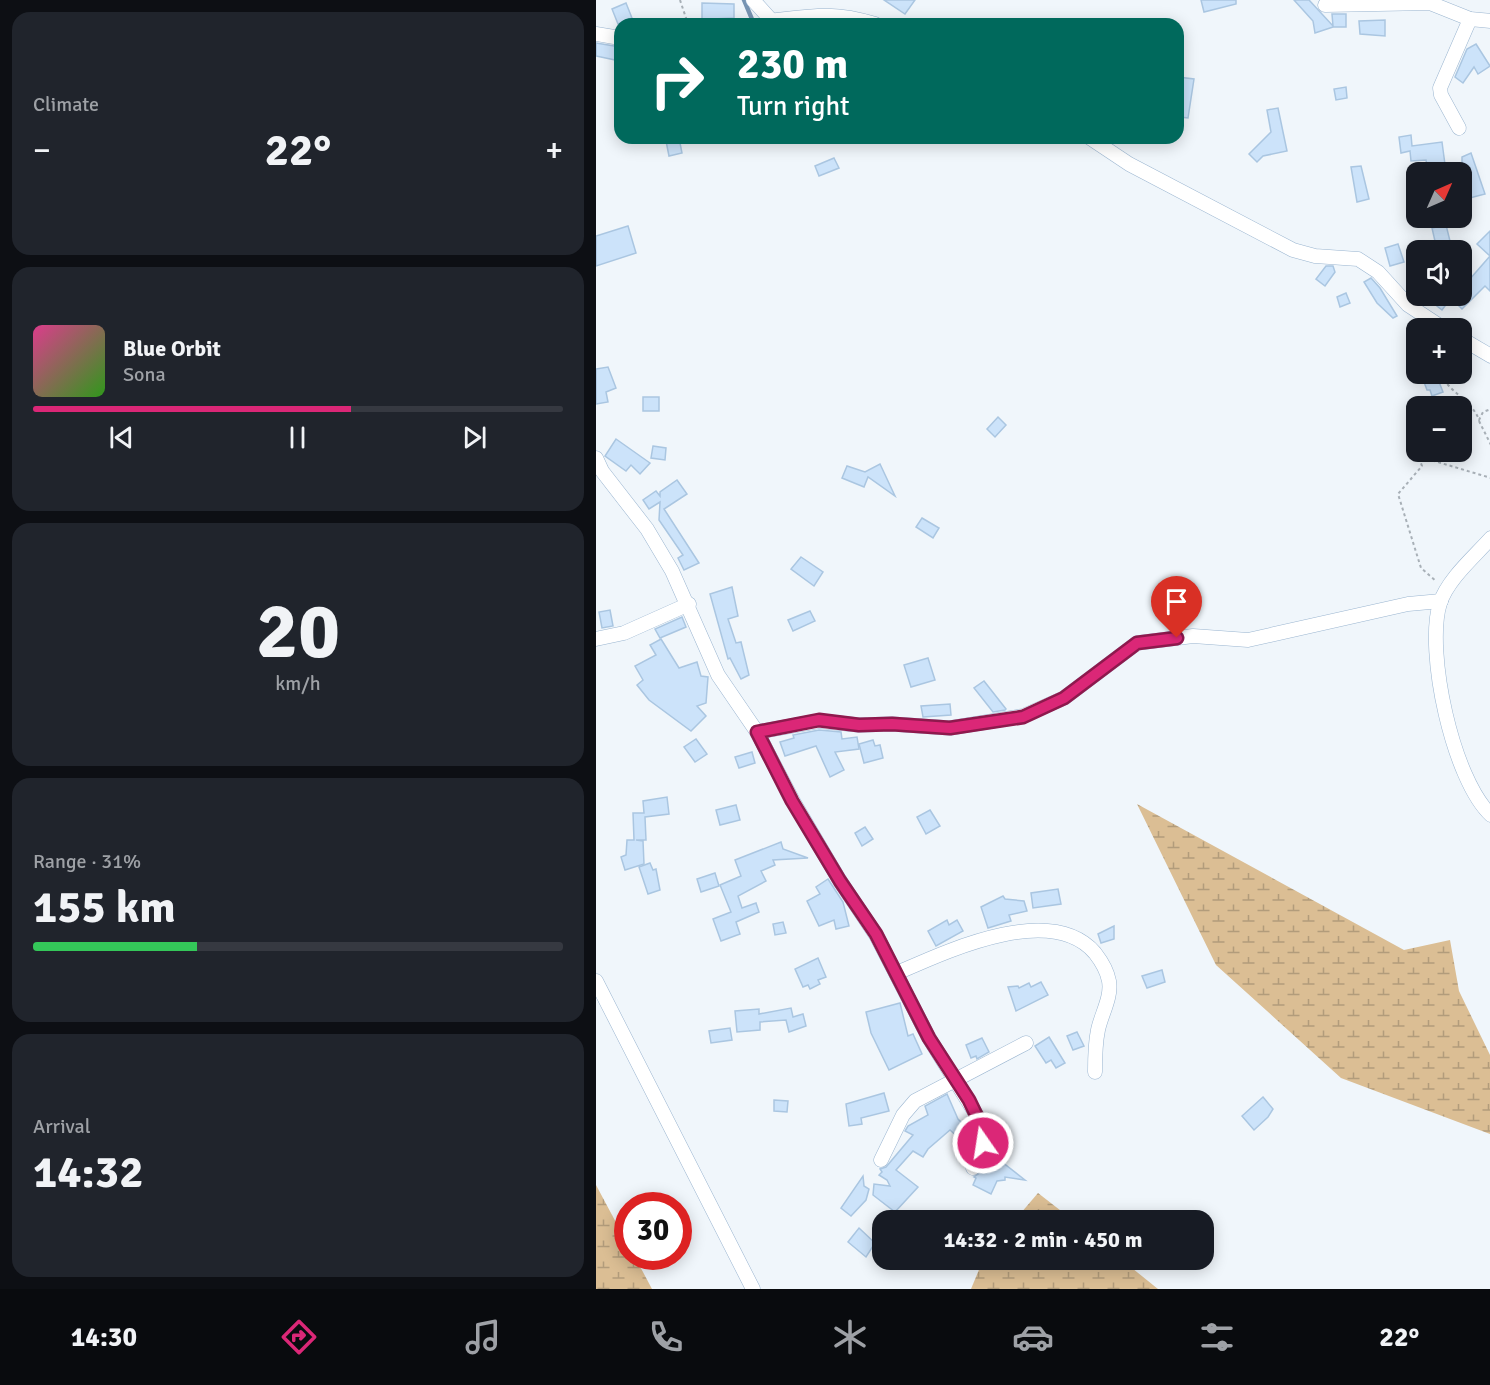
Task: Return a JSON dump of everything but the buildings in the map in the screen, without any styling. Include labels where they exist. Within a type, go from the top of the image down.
[{"type":"street","points":[[753,0],[768,18]]},
{"type":"street","points":[[1325,5],[1431,1],[1470,19],[1490,21]]},
{"type":"street","points":[[786,18],[808,14],[850,18]]},
{"type":"street","points":[[1459,128],[1441,95],[1440,88],[1470,19]]},
{"type":"street","points":[[596,34],[614,37]]},
{"type":"street","points":[[1099,144],[1129,164],[1293,250],[1314,255],[1348,257],[1366,263],[1408,305],[1428,318]]},
{"type":"street","points":[[1472,345],[1490,356]]},
{"type":"street","points":[[596,458],[602,471],[647,529],[689,604],[718,675],[757,732],[792,801],[840,881],[876,934],[929,1038],[982,1127],[982,1151],[973,1168]]},
{"type":"street","points":[[1490,538],[1444,595],[1437,631],[1446,717],[1462,767],[1490,815]]},
{"type":"street","points":[[757,732],[819,720],[859,725],[892,724],[950,728],[1023,717],[1064,698],[1137,643],[1193,636],[1248,640],[1444,595]]},
{"type":"street","points":[[596,639],[624,633],[689,604]]},
{"type":"street","points":[[897,973],[947,951],[998,936],[1042,932],[1073,936],[1099,958],[1110,985],[1098,1030],[1095,1072]]},
{"type":"street","points":[[596,981],[753,1289]]},
{"type":"street","points":[[881,1160],[908,1107],[925,1095],[1026,1043]]},
{"type":"path","points":[[680,0],[686,18]]},
{"type":"path","points":[[1445,384],[1476,410],[1490,445]]},
{"type":"path","points":[[1479,420],[1483,412],[1490,409]]},
{"type":"path","points":[[1421,462],[1422,466],[1398,494],[1421,568],[1444,595]]},
{"type":"path","points":[[1441,462],[1490,478]]},
{"type":"green space","points":[[1137,804],[1404,950],[1450,940],[1459,991],[1490,1055],[1490,1134],[1341,1078],[1216,965]]},
{"type":"green space","points":[[596,1185],[614,1219],[614,1270],[642,1270],[652,1289],[596,1289]]},
{"type":"green space","points":[[1038,1193],[1060,1210],[1023,1210]]},
{"type":"green space","points":[[979,1270],[1134,1270],[1158,1289],[971,1289]]},
{"type":"waterway","points":[[744,0],[752,18]]},
{"type":"route","points":[[983,1143],[982,1127],[969,1100],[929,1038],[876,934],[840,881],[792,801],[771,755],[757,732],[819,720],[859,725],[906,724],[950,728],[1023,717],[1064,698],[1084,685],[1118,655],[1137,643],[1177,638]]}]
